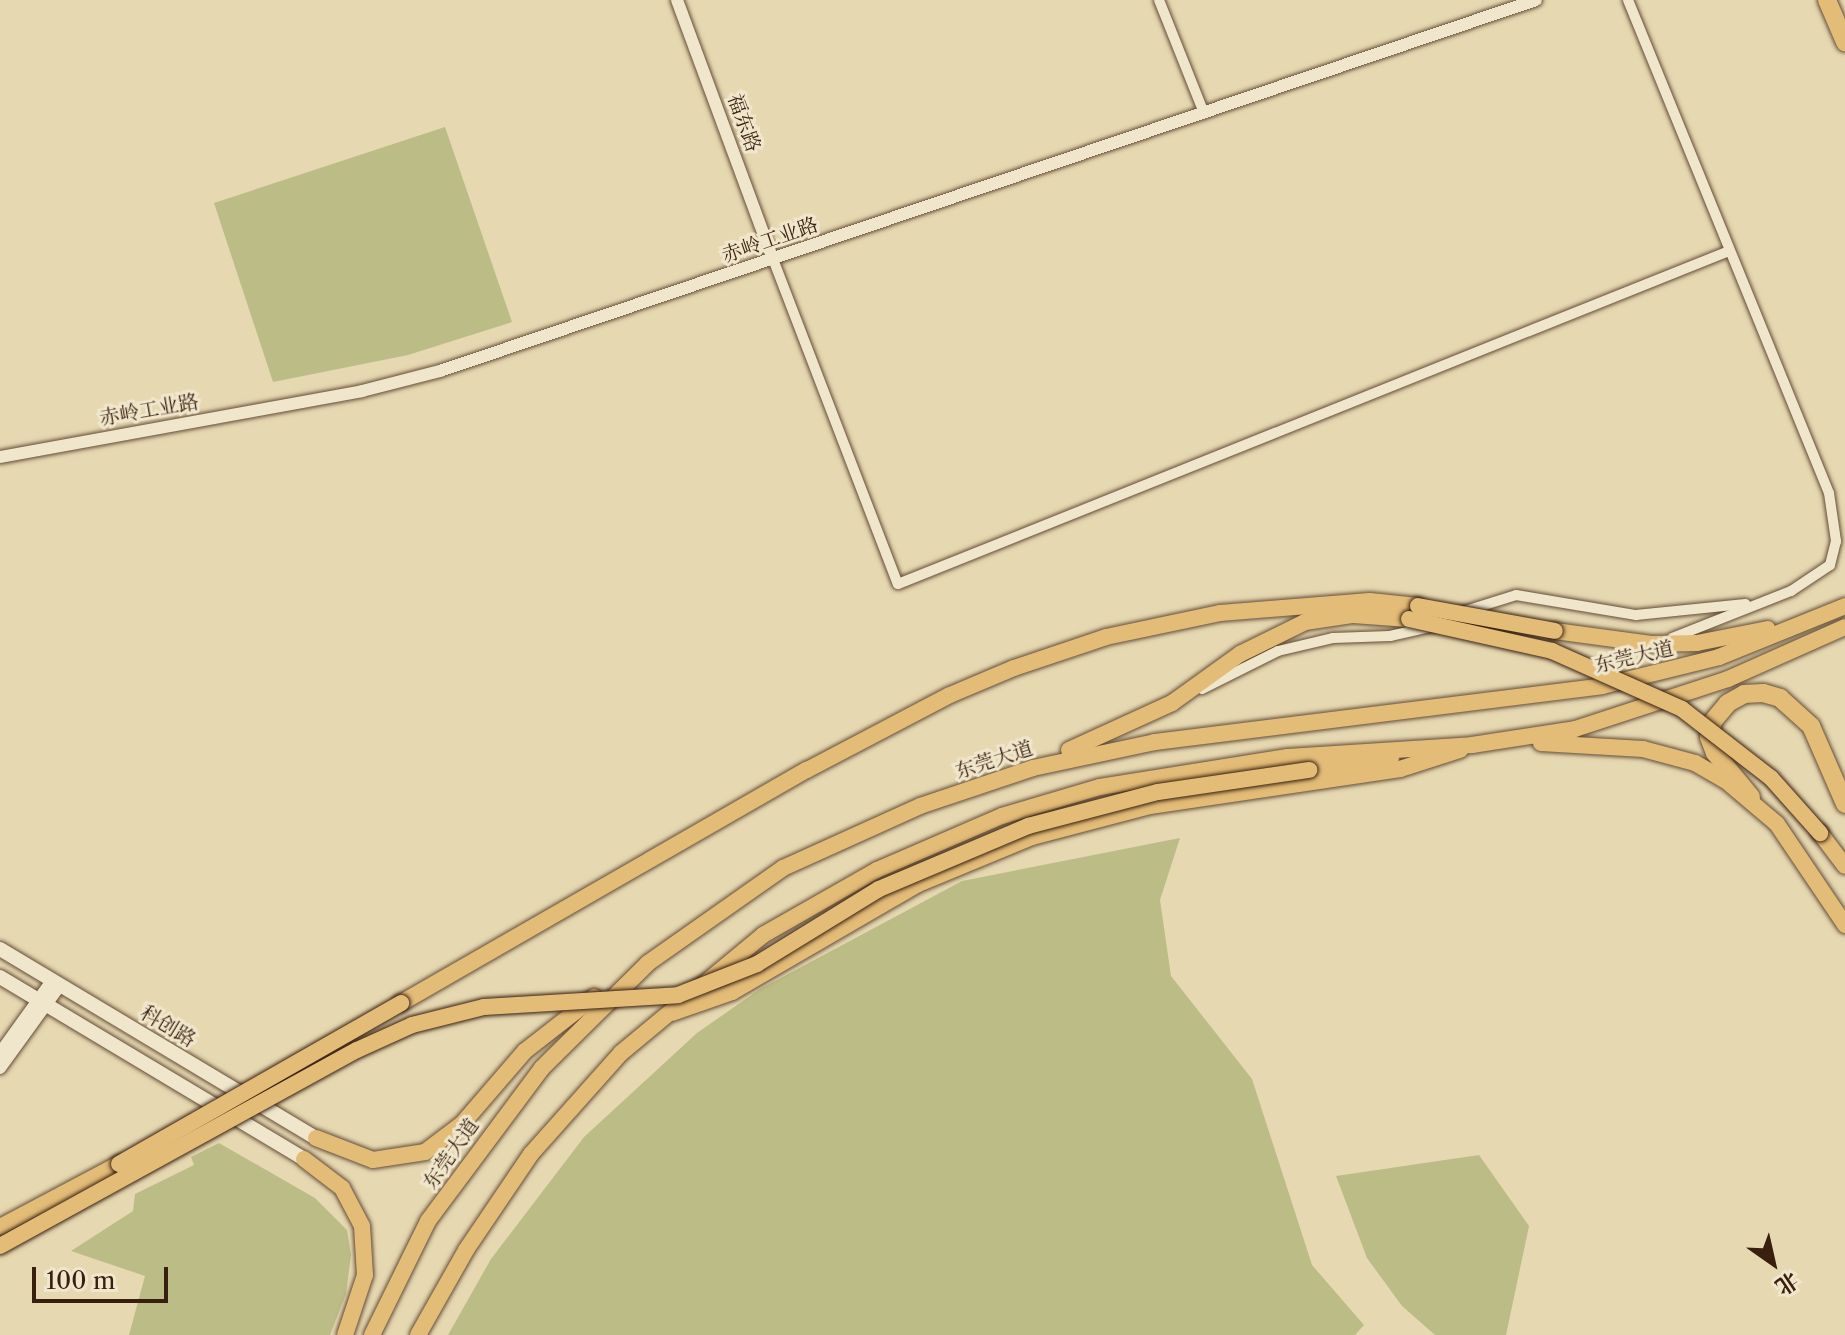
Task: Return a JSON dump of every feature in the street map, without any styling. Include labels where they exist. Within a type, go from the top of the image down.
[{"type":"highway","points":[[1827,0],[1845,42]]},
{"type":"highway","points":[[0,1227],[119,1164],[752,801],[950,695],[1106,637],[1220,613],[1370,601],[1552,651],[1668,702],[1730,741],[1820,833],[1845,866]]},
{"type":"highway","points":[[992,780],[1127,726],[1172,703],[1277,634],[1305,622],[1353,615],[1413,612],[1651,644],[1742,636],[1844,606]]},
{"type":"highway","name":"东莞大道","points":[[372,1335],[428,1221],[478,1148],[542,1068],[643,968],[783,868],[857,832],[992,780],[1155,742],[1602,686],[1719,657],[1844,606]]},
{"type":"highway","points":[[1281,607],[1353,615]]},
{"type":"highway","points":[[1728,679],[1845,627]]},
{"type":"highway","points":[[418,1335],[466,1250],[531,1154],[659,1017],[803,909],[938,840],[1002,816],[1100,787],[1288,757],[1491,743],[1588,725],[1845,638]]},
{"type":"highway","points":[[1845,804],[1811,726],[1780,698],[1763,693],[1744,694],[1728,703],[1713,721],[1709,737],[1715,753],[1800,853],[1845,925]]},
{"type":"highway","points":[[1491,743],[1643,749],[1695,763],[1751,797]]},
{"type":"highway","points":[[0,1246],[357,1050],[412,1025],[484,1007],[678,995],[757,964],[890,883],[1028,826],[1158,792],[1472,745]]},
{"type":"highway","points":[[659,1017],[732,992],[918,884],[1032,837],[1150,806],[1400,769],[1472,745]]},
{"type":"highway","points":[[316,1138],[373,1160],[425,1152],[462,1124],[525,1051],[609,986],[643,968]]},
{"type":"highway","points":[[304,1159],[342,1188],[362,1226],[365,1275],[345,1335]]},
{"type":"main road","name":"科创路","points":[[0,949],[316,1138]]},
{"type":"main road","points":[[0,977],[304,1159]]},
{"type":"street","name":"福东路","points":[[677,0],[773,259]]},
{"type":"street","points":[[1159,0],[1204,113]]},
{"type":"street","name":"赤岭工业路","points":[[0,457],[389,385],[773,259],[1536,0]]},
{"type":"street","points":[[1628,0],[1829,493],[1836,541],[1830,565],[1791,591],[1705,629],[1651,644]]},
{"type":"street","points":[[773,259],[898,584],[1729,251]]},
{"type":"street","points":[[1172,703],[1278,651],[1333,638],[1390,636],[1429,628],[1478,603],[1516,595],[1636,615],[1766,600]]},
{"type":"street","points":[[0,1068],[56,983]]},
{"type":"street","points":[[0,1053],[43,1003]]},
{"type":"green space","points":[[445,127],[512,322],[408,355],[273,382],[214,203]]},
{"type":"green space","points":[[1180,838],[1160,900],[1171,976],[1252,1079],[1312,1265],[1364,1325],[1355,1335],[448,1335],[491,1259],[584,1137],[697,1033],[760,989],[962,881]]},
{"type":"green space","points":[[219,1143],[315,1198],[347,1230],[351,1255],[346,1294],[330,1335],[129,1335],[145,1276],[71,1251],[133,1211],[135,1194],[194,1165],[191,1157]]},
{"type":"green space","points":[[1479,1155],[1529,1226],[1506,1335],[1435,1335],[1402,1306],[1367,1258],[1336,1176]]}]
